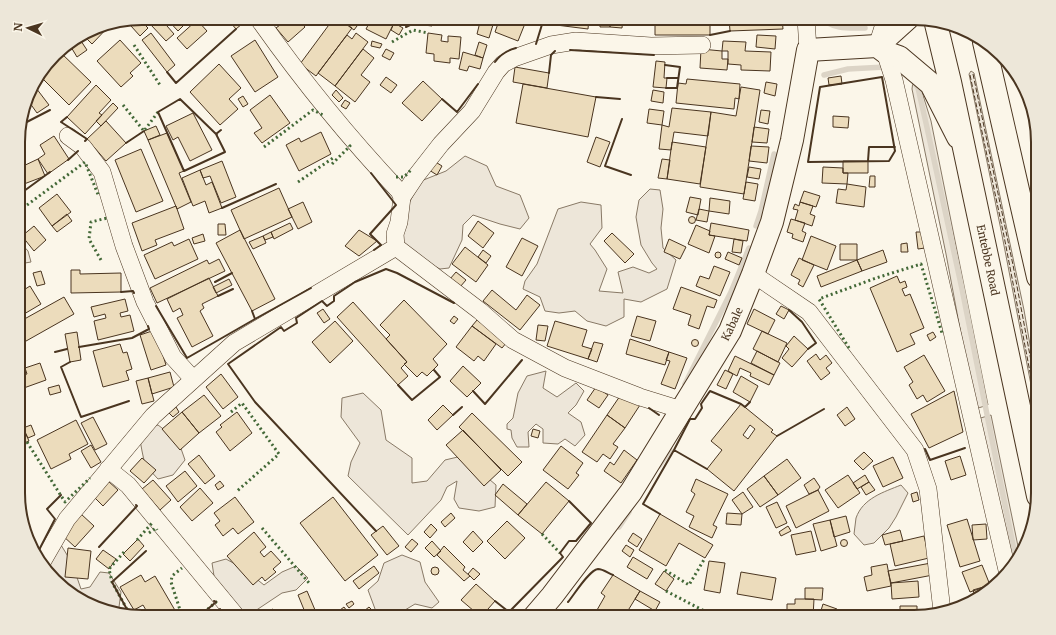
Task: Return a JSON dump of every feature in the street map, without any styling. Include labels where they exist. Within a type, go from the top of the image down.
[{"type":"main road","points":[[881,49],[902,25]]},
{"type":"main road","name":"Entebbe Road","points":[[937,28],[1031,453]]},
{"type":"main road","points":[[808,50],[881,49],[899,57],[931,84],[965,150]]},
{"type":"main road","name":"Kabale","points":[[540,610],[631,492],[730,332],[772,222],[792,140],[808,50]]},
{"type":"main road","points":[[986,50],[1031,247]]},
{"type":"street","points":[[263,25],[354,142],[402,197]]},
{"type":"street","points":[[806,25],[808,50]]},
{"type":"street","points":[[885,25],[881,49],[894,80],[1006,565]]},
{"type":"street","points":[[682,410],[640,397],[565,368],[513,340],[480,311],[396,247],[395,234],[399,222],[402,197],[441,144],[472,111],[496,72],[503,64],[514,58],[551,45],[576,41],[651,46],[702,45]]},
{"type":"street","points":[[68,136],[82,147],[102,172],[124,246],[145,302],[173,357],[194,379]]},
{"type":"street","points":[[45,557],[66,519],[153,416],[234,343],[396,247]]},
{"type":"street","points":[[753,274],[809,312],[915,450],[928,489],[942,607]]},
{"type":"street","points":[[108,469],[128,485],[231,610]]},
{"type":"shaded area","points":[[971,71],[974,73],[1024,310],[1031,350],[1031,385],[1001,230],[969,74]]},
{"type":"shaded area","points":[[913,81],[922,92],[931,121],[988,405],[975,409],[946,254],[912,89]]},
{"type":"shaded area","points":[[465,156],[487,166],[496,186],[520,195],[529,218],[520,229],[473,215],[463,225],[462,240],[449,268],[440,269],[419,259],[403,244],[401,231],[409,203],[421,181],[446,171]]},
{"type":"shaded area","points":[[650,189],[660,190],[663,209],[661,228],[663,248],[676,260],[667,289],[641,302],[624,299],[624,317],[606,326],[587,321],[575,311],[559,313],[545,311],[540,297],[523,289],[525,281],[537,264],[558,209],[581,202],[601,205],[602,228],[590,244],[607,269],[599,291],[623,293],[618,272],[633,267],[649,273],[657,269],[641,245],[636,217],[639,200]]},
{"type":"shaded area","points":[[25,248],[28,251],[31,262],[25,263]]},
{"type":"shaded area","points":[[546,371],[543,388],[557,397],[576,383],[584,391],[576,405],[568,413],[581,422],[585,435],[575,446],[565,439],[558,444],[543,443],[543,429],[536,424],[528,432],[529,447],[517,447],[512,438],[511,430],[507,429],[507,424],[513,418],[518,393],[527,376]]},
{"type":"shaded area","points":[[363,393],[381,410],[386,440],[412,458],[412,483],[427,481],[445,460],[462,456],[496,485],[495,507],[479,511],[459,508],[454,499],[457,481],[447,487],[441,500],[408,535],[348,476],[351,462],[360,443],[341,417],[342,398]]},
{"type":"shaded area","points":[[991,415],[1018,547],[1009,561],[977,419]]},
{"type":"shaded area","points":[[158,425],[178,440],[185,460],[173,475],[158,479],[145,465],[140,440],[147,428]]},
{"type":"shaded area","points":[[901,485],[908,493],[896,517],[889,528],[874,543],[864,545],[854,534],[856,518],[859,511],[864,505],[875,497]]},
{"type":"shaded area","points":[[61,545],[72,563],[81,589],[90,587],[100,572],[109,573],[121,592],[119,607],[97,601],[83,594],[65,581],[45,558]]},
{"type":"shaded area","points":[[402,555],[420,562],[425,582],[439,602],[432,608],[415,604],[405,610],[375,610],[368,590],[378,581],[384,563]]},
{"type":"shaded area","points":[[226,559],[244,569],[264,585],[282,572],[296,566],[308,578],[296,590],[282,593],[256,610],[239,610],[214,576],[212,563]]},
{"type":"building","points":[[145,25],[148,28],[140,36],[131,26]]},
{"type":"building","points":[[151,25],[166,25],[174,34],[166,41]]},
{"type":"building","points":[[172,25],[184,25],[178,31]]},
{"type":"building","points":[[191,25],[202,25],[207,31],[187,49],[177,38]]},
{"type":"building","points":[[233,25],[241,25],[236,29]]},
{"type":"building","points":[[280,25],[303,25],[305,27],[288,42],[276,28]]},
{"type":"building","points":[[329,25],[348,25],[352,28],[316,76],[300,64]]},
{"type":"building","points":[[347,25],[358,25],[354,30]]},
{"type":"building","points":[[368,25],[393,25],[386,39],[366,29]]},
{"type":"building","points":[[393,25],[398,25],[403,28],[399,35],[391,30]]},
{"type":"building","points":[[479,25],[493,25],[489,38],[477,34]]},
{"type":"building","points":[[498,25],[524,25],[518,41],[495,32]]},
{"type":"building","points":[[556,25],[588,25],[588,29]]},
{"type":"building","points":[[600,25],[610,25],[610,27],[600,27]]},
{"type":"building","points":[[610,25],[622,25],[622,28],[610,27]]},
{"type":"building","points":[[655,25],[710,25],[710,35],[655,35]]},
{"type":"building","points":[[730,25],[783,25],[783,29],[730,31]]},
{"type":"building","points":[[104,31],[92,44],[87,39]]},
{"type":"building","points":[[151,33],[175,65],[167,72],[142,40]]},
{"type":"building","points":[[356,33],[368,42],[335,86],[318,73],[347,35],[352,39]]},
{"type":"building","points":[[428,33],[442,35],[441,41],[448,42],[448,36],[461,37],[459,59],[450,58],[450,63],[434,61],[434,54],[426,53]]},
{"type":"building","points":[[757,35],[776,36],[775,49],[756,47]]},
{"type":"building","points":[[120,40],[141,63],[130,73],[133,76],[121,87],[97,61]]},
{"type":"building","points":[[255,40],[278,77],[255,92],[231,56]]},
{"type":"building","points":[[372,41],[382,44],[380,48],[371,46]]},
{"type":"building","points":[[723,41],[746,42],[745,51],[771,52],[770,71],[741,70],[741,65],[728,64],[728,51],[722,51]]},
{"type":"building","points":[[82,42],[87,50],[77,57],[72,48]]},
{"type":"building","points":[[479,42],[487,45],[483,58],[475,55]]},
{"type":"building","points":[[363,49],[374,58],[361,75],[370,82],[355,102],[335,86]]},
{"type":"building","points":[[386,49],[394,53],[390,60],[382,56]]},
{"type":"building","points":[[701,49],[722,51],[722,59],[728,59],[727,70],[700,68]]},
{"type":"building","points":[[463,52],[483,58],[480,69],[469,66],[467,71],[459,69]]},
{"type":"building","points":[[64,55],[91,82],[69,105],[43,79],[54,65]]},
{"type":"building","points":[[656,61],[665,62],[664,78],[667,78],[666,88],[653,87]]},
{"type":"building","points":[[219,64],[241,88],[229,99],[238,109],[220,125],[190,92]]},
{"type":"building","points":[[515,67],[549,73],[547,88],[513,82]]},
{"type":"building","points":[[841,76],[842,84],[829,85],[828,78]]},
{"type":"building","points":[[386,77],[397,85],[391,93],[380,85]]},
{"type":"building","points":[[687,79],[740,84],[739,99],[735,98],[734,109],[676,103],[678,83],[686,84]]},
{"type":"building","points":[[423,81],[442,99],[422,121],[402,103]]},
{"type":"building","points":[[766,82],[777,84],[775,96],[764,93]]},
{"type":"building","points":[[523,84],[596,97],[588,137],[516,123]]},
{"type":"building","points":[[96,85],[111,100],[99,113],[102,115],[85,134],[67,117]]},
{"type":"building","points":[[741,87],[760,90],[744,194],[700,187],[711,112],[736,116]]},
{"type":"building","points":[[37,90],[49,105],[37,113],[31,105]]},
{"type":"building","points":[[336,90],[343,98],[339,102],[332,95]]},
{"type":"building","points":[[653,90],[664,92],[663,103],[651,101]]},
{"type":"building","points":[[270,95],[290,123],[262,143],[254,133],[262,128],[250,110]]},
{"type":"building","points":[[243,96],[248,104],[243,107],[238,99]]},
{"type":"building","points":[[345,100],[350,103],[346,109],[341,106]]},
{"type":"building","points":[[113,103],[118,108],[101,126],[96,121]]},
{"type":"building","points":[[672,108],[711,112],[708,136],[674,132],[671,150],[659,149],[662,125],[669,127]]},
{"type":"building","points":[[649,109],[664,111],[662,125],[647,123]]},
{"type":"building","points":[[761,110],[770,111],[768,124],[759,122]]},
{"type":"building","points":[[193,113],[212,150],[190,161],[178,137],[173,140],[166,126]]},
{"type":"building","points":[[833,116],[849,117],[848,128],[833,127]]},
{"type":"building","points":[[106,121],[126,143],[106,161],[87,139]]},
{"type":"building","points":[[156,126],[160,135],[148,140],[144,131]]},
{"type":"building","points":[[754,127],[769,129],[767,143],[752,142]]},
{"type":"building","points":[[321,132],[331,154],[299,171],[286,145],[299,138],[301,142]]},
{"type":"building","points":[[167,133],[184,171],[179,173],[191,202],[177,209],[148,140]]},
{"type":"building","points":[[54,136],[69,159],[48,174],[38,159],[45,154],[40,145]]},
{"type":"building","points":[[596,137],[610,142],[600,167],[587,162]]},
{"type":"building","points":[[672,142],[706,147],[700,184],[667,179]]},
{"type":"building","points":[[751,146],[769,147],[767,163],[749,161]]},
{"type":"building","points":[[141,149],[163,201],[136,212],[115,160]]},
{"type":"building","points":[[38,159],[45,176],[25,184],[25,165]]},
{"type":"building","points":[[662,159],[670,160],[667,179],[658,178]]},
{"type":"building","points":[[222,161],[236,197],[221,203],[210,176],[203,178],[200,170]]},
{"type":"building","points":[[434,161],[442,166],[437,175],[429,170]]},
{"type":"building","points":[[843,161],[868,161],[868,173],[843,173]]},
{"type":"building","points":[[749,167],[761,169],[759,179],[747,177]]},
{"type":"building","points":[[823,167],[843,168],[843,173],[848,173],[847,184],[822,183]]},
{"type":"building","points":[[200,170],[206,185],[212,182],[222,208],[209,213],[205,201],[193,206],[182,178]]},
{"type":"building","points":[[870,176],[875,176],[875,187],[869,187]]},
{"type":"building","points":[[746,182],[758,184],[755,201],[743,199]]},
{"type":"building","points":[[847,184],[866,187],[864,207],[836,203],[838,189],[846,190]]},
{"type":"building","points":[[279,188],[292,217],[244,239],[231,210]]},
{"type":"building","points":[[804,191],[820,196],[816,207],[800,202]]},
{"type":"building","points":[[57,194],[71,212],[52,226],[39,208]]},
{"type":"building","points":[[690,197],[701,199],[698,215],[686,212]]},
{"type":"building","points":[[710,198],[730,201],[729,214],[709,211]]},
{"type":"building","points":[[303,202],[312,222],[298,229],[288,209]]},
{"type":"building","points":[[800,202],[813,206],[810,214],[815,216],[812,226],[795,220],[798,210],[793,209],[795,204],[799,206]]},
{"type":"building","points":[[176,206],[184,229],[155,240],[157,245],[142,251],[132,223]]},
{"type":"building","points":[[699,209],[709,211],[707,222],[696,220]]},
{"type":"building","points":[[67,214],[72,221],[57,232],[52,226]]},
{"type":"building","points":[[692,216],[695,217],[695,223],[692,224],[689,223],[688,220],[689,217]]},
{"type":"building","points":[[791,219],[805,223],[802,231],[806,233],[803,242],[792,238],[793,234],[787,232]]},
{"type":"building","points":[[478,221],[494,233],[483,248],[468,236]]},
{"type":"building","points":[[290,223],[293,229],[274,239],[271,232]]},
{"type":"building","points":[[711,223],[749,230],[747,241],[709,235]]},
{"type":"building","points":[[218,224],[225,224],[226,235],[218,235]]},
{"type":"building","points":[[696,225],[710,231],[709,235],[715,236],[709,253],[688,244]]},
{"type":"building","points":[[34,226],[46,240],[34,251],[25,240],[25,234]]},
{"type":"building","points":[[240,230],[275,299],[252,311],[216,243]]},
{"type":"building","points":[[359,230],[377,241],[359,256],[345,246]]},
{"type":"building","points":[[271,232],[273,237],[265,240],[263,236]]},
{"type":"building","points":[[916,232],[924,232],[925,248],[918,249]]},
{"type":"building","points":[[612,233],[634,254],[625,263],[604,241]]},
{"type":"building","points":[[203,234],[205,241],[194,244],[192,238]]},
{"type":"building","points":[[263,236],[266,243],[253,249],[249,242]]},
{"type":"building","points":[[811,236],[836,246],[827,270],[802,260]]},
{"type":"building","points":[[522,238],[538,246],[522,276],[506,267]]},
{"type":"building","points":[[189,239],[198,259],[155,279],[144,255],[172,242],[174,246]]},
{"type":"building","points":[[669,239],[686,247],[680,259],[664,252]]},
{"type":"building","points":[[734,239],[743,241],[741,253],[732,252]]},
{"type":"building","points":[[907,243],[908,252],[901,252],[901,244]]},
{"type":"building","points":[[840,244],[857,244],[857,260],[840,260]]},
{"type":"building","points":[[465,247],[488,265],[476,282],[452,264]]},
{"type":"building","points":[[483,250],[491,256],[486,263],[478,257]]},
{"type":"building","points":[[883,250],[887,262],[862,271],[857,260]]},
{"type":"building","points":[[718,252],[721,255],[718,258],[715,255]]},
{"type":"building","points":[[728,252],[742,258],[739,265],[725,259]]},
{"type":"building","points":[[799,258],[814,265],[803,287],[798,284],[800,280],[791,275]]},
{"type":"building","points":[[219,259],[225,271],[157,303],[150,288],[207,260],[209,264]]},
{"type":"building","points":[[857,260],[862,271],[821,287],[817,276]]},
{"type":"building","points":[[714,266],[730,272],[720,296],[696,286],[700,276],[709,279]]},
{"type":"building","points":[[71,270],[80,270],[80,274],[121,273],[121,292],[71,293]]},
{"type":"building","points":[[41,271],[45,284],[37,286],[33,273]]},
{"type":"building","points":[[456,272],[466,280],[460,287],[450,279]]},
{"type":"building","points":[[897,276],[900,283],[905,281],[907,287],[902,289],[905,296],[910,294],[924,328],[910,334],[915,344],[897,352],[870,288]]},
{"type":"building","points":[[209,278],[218,296],[202,304],[204,308],[200,311],[213,336],[192,347],[177,318],[183,315],[180,308],[173,312],[167,299]]},
{"type":"building","points":[[229,279],[232,285],[216,293],[213,287]]},
{"type":"building","points":[[30,286],[41,304],[25,313],[25,289]]},
{"type":"building","points":[[681,287],[717,300],[714,308],[707,306],[699,329],[688,325],[691,315],[673,309]]},
{"type":"building","points":[[492,290],[516,310],[527,295],[540,305],[520,330],[483,301]]},
{"type":"building","points":[[64,297],[74,314],[25,342],[25,319]]},
{"type":"building","points":[[125,299],[128,311],[120,313],[121,317],[130,315],[134,331],[98,340],[94,321],[106,318],[105,314],[94,317],[91,307]]},
{"type":"building","points":[[404,300],[447,344],[433,359],[438,365],[427,376],[422,372],[417,377],[404,364],[407,362],[386,339],[390,335],[380,325]]},
{"type":"building","points":[[353,302],[407,362],[401,368],[408,376],[398,385],[337,317]]},
{"type":"building","points":[[781,306],[789,310],[784,319],[776,314]]},
{"type":"building","points":[[323,309],[330,319],[324,323],[317,313]]},
{"type":"building","points":[[754,309],[775,320],[768,334],[747,324]]},
{"type":"building","points":[[454,316],[458,319],[454,324],[450,321]]},
{"type":"building","points":[[637,316],[656,321],[650,341],[631,336]]},
{"type":"building","points":[[477,320],[507,342],[502,348],[472,326]]},
{"type":"building","points":[[335,321],[353,341],[330,363],[312,342]]},
{"type":"building","points":[[555,321],[587,330],[582,346],[592,349],[588,359],[547,346]]},
{"type":"building","points":[[538,325],[548,326],[545,341],[536,340]]},
{"type":"building","points":[[472,326],[496,344],[484,361],[478,356],[474,361],[456,347]]},
{"type":"building","points":[[155,330],[166,365],[151,370],[140,335]]},
{"type":"building","points":[[762,331],[787,343],[778,362],[753,349]]},
{"type":"building","points":[[77,332],[81,360],[70,362],[65,334]]},
{"type":"building","points":[[933,332],[936,337],[930,341],[927,335]]},
{"type":"building","points":[[794,336],[808,349],[792,367],[782,358],[789,349],[786,346]]},
{"type":"building","points":[[630,339],[669,352],[665,365],[626,354]]},
{"type":"building","points":[[695,339],[698,340],[698,346],[695,347],[692,346],[691,343],[692,340]]},
{"type":"building","points":[[594,342],[603,344],[597,362],[588,359]]},
{"type":"building","points":[[120,344],[123,353],[127,352],[132,369],[126,371],[129,380],[103,387],[93,351]]},
{"type":"building","points":[[757,351],[780,363],[774,375],[751,363]]},
{"type":"building","points":[[669,352],[687,358],[675,389],[661,384],[670,361],[666,360]]},
{"type":"building","points":[[816,354],[820,360],[826,355],[832,363],[826,368],[830,373],[821,380],[807,361]]},
{"type":"building","points":[[924,355],[945,391],[927,402],[923,395],[917,399],[909,385],[913,382],[904,367]]},
{"type":"building","points":[[735,356],[774,375],[769,385],[750,376],[751,373],[740,368],[737,376],[728,371]]},
{"type":"building","points":[[40,363],[46,380],[25,388],[25,374],[27,374],[25,368]]},
{"type":"building","points":[[463,366],[481,383],[467,397],[450,381]]},
{"type":"building","points":[[725,370],[733,374],[726,389],[717,385]]},
{"type":"building","points":[[170,372],[174,387],[152,394],[148,378]]},
{"type":"building","points":[[221,374],[238,397],[223,409],[206,387]]},
{"type":"building","points":[[741,376],[758,386],[750,402],[733,392]]},
{"type":"building","points":[[148,378],[154,401],[142,404],[136,381]]},
{"type":"building","points":[[59,385],[61,392],[50,395],[48,388]]},
{"type":"building","points":[[596,387],[608,395],[599,408],[587,400]]},
{"type":"building","points":[[954,391],[963,432],[929,448],[911,414]]},
{"type":"building","points":[[622,393],[640,405],[625,428],[607,415]]},
{"type":"building","points":[[204,395],[221,416],[199,433],[182,412]]},
{"type":"building","points":[[741,404],[773,430],[771,432],[777,436],[734,491],[707,469],[722,450],[711,441]],"holes":[[[750,425],[755,429],[748,439],[743,435]]]},
{"type":"building","points":[[443,405],[453,415],[437,430],[428,420]]},
{"type":"building","points":[[176,407],[179,412],[173,417],[169,413]]},
{"type":"building","points":[[847,407],[855,419],[845,426],[837,415]]},
{"type":"building","points":[[182,412],[199,433],[180,450],[162,429]]},
{"type":"building","points":[[237,412],[252,433],[230,451],[216,432],[222,427],[220,425]]},
{"type":"building","points":[[472,413],[522,462],[508,476],[459,427]]},
{"type":"building","points":[[607,415],[625,428],[613,444],[618,447],[610,459],[603,454],[597,462],[582,452]]},
{"type":"building","points":[[93,417],[107,444],[95,450],[81,423]]},
{"type":"building","points":[[76,420],[88,444],[69,454],[71,459],[51,469],[37,440]]},
{"type":"building","points":[[31,425],[35,435],[28,438],[25,432],[25,427]]},
{"type":"building","points":[[533,429],[540,431],[538,438],[531,436]]},
{"type":"building","points":[[463,430],[501,470],[484,486],[446,445]]},
{"type":"building","points":[[25,432],[29,441],[25,443]]},
{"type":"building","points":[[91,445],[101,462],[91,468],[81,451]]},
{"type":"building","points":[[561,446],[583,463],[576,473],[579,475],[568,489],[543,470]]},
{"type":"building","points":[[624,450],[637,460],[621,483],[604,471],[610,462],[614,465]]},
{"type":"building","points":[[864,452],[873,461],[863,470],[854,461]]},
{"type":"building","points":[[199,455],[215,476],[205,484],[188,464]]},
{"type":"building","points":[[960,456],[966,475],[951,480],[945,461]]},
{"type":"building","points":[[893,457],[903,478],[883,487],[873,466]]},
{"type":"building","points":[[142,458],[156,470],[144,483],[130,471]]},
{"type":"building","points":[[787,459],[801,478],[778,495],[764,476]]},
{"type":"building","points":[[185,471],[197,486],[178,502],[166,486]]},
{"type":"building","points":[[848,475],[860,493],[838,508],[825,490]]},
{"type":"building","points":[[865,475],[869,482],[857,489],[853,483]]},
{"type":"building","points":[[764,476],[778,495],[760,507],[747,489]]},
{"type":"building","points":[[814,478],[820,487],[818,490],[809,494],[804,485]]},
{"type":"building","points":[[696,479],[728,494],[713,525],[717,527],[712,538],[689,527],[694,516],[686,512],[695,494],[691,491]]},
{"type":"building","points":[[153,480],[171,500],[160,510],[142,489]]},
{"type":"building","points":[[108,481],[118,490],[103,506],[93,496]]},
{"type":"building","points":[[220,481],[224,486],[218,490],[215,485]]},
{"type":"building","points":[[546,482],[569,501],[542,534],[518,515]]},
{"type":"building","points":[[869,482],[875,490],[866,495],[861,487]]},
{"type":"building","points":[[503,484],[527,504],[518,515],[495,495]]},
{"type":"building","points":[[200,488],[213,503],[192,521],[180,507]]},
{"type":"building","points":[[818,490],[829,511],[796,528],[786,506]]},
{"type":"building","points":[[743,492],[753,507],[742,514],[732,500]]},
{"type":"building","points":[[917,492],[919,500],[913,502],[911,494]]},
{"type":"building","points":[[235,497],[254,522],[238,534],[233,528],[223,536],[215,525],[220,521],[214,513]]},
{"type":"building","points":[[333,497],[378,555],[345,581],[300,523]]},
{"type":"building","points":[[777,502],[787,523],[776,528],[766,507]]},
{"type":"building","points":[[451,513],[455,518],[445,527],[441,522]]},
{"type":"building","points":[[727,513],[742,514],[741,525],[726,524]]},
{"type":"building","points":[[81,514],[94,526],[75,547],[62,535]]},
{"type":"building","points":[[660,514],[713,545],[705,558],[679,543],[666,566],[639,550]]},
{"type":"building","points":[[846,516],[850,532],[834,537],[830,520]]},
{"type":"building","points":[[967,519],[980,561],[960,567],[947,525]]},
{"type":"building","points":[[830,520],[837,546],[821,551],[813,524]]},
{"type":"building","points":[[507,521],[525,538],[505,559],[487,541]]},
{"type":"building","points":[[431,524],[437,530],[430,538],[424,532]]},
{"type":"building","points":[[986,524],[987,539],[973,540],[972,525]]},
{"type":"building","points":[[383,526],[399,546],[387,555],[371,535]]},
{"type":"building","points":[[788,526],[791,531],[781,536],[779,532]]},
{"type":"building","points":[[900,530],[903,541],[885,545],[882,535]]},
{"type":"building","points":[[473,531],[483,542],[473,552],[463,542]]},
{"type":"building","points":[[811,531],[816,551],[796,555],[791,535]]},
{"type":"building","points":[[254,532],[266,547],[260,552],[264,557],[271,551],[281,562],[273,569],[276,572],[265,581],[262,577],[253,585],[227,556]]},
{"type":"building","points":[[633,533],[642,539],[637,547],[628,541]]},
{"type":"building","points":[[924,536],[929,558],[895,566],[890,544]]},
{"type":"building","points":[[138,539],[144,546],[130,561],[123,554]]},
{"type":"building","points":[[412,539],[418,544],[411,552],[405,547]]},
{"type":"building","points":[[844,540],[847,543],[844,546],[841,543]]},
{"type":"building","points":[[432,541],[441,551],[434,557],[425,548]]},
{"type":"building","points":[[626,545],[634,550],[630,557],[622,551]]},
{"type":"building","points":[[444,546],[465,567],[463,570],[470,576],[464,581],[437,555]]},
{"type":"building","points":[[68,548],[91,551],[88,579],[65,577]]},
{"type":"building","points":[[103,550],[116,559],[109,569],[96,559]]},
{"type":"building","points":[[633,557],[653,569],[647,579],[627,567]]},
{"type":"building","points":[[709,561],[725,563],[720,593],[704,590]]},
{"type":"building","points":[[931,563],[933,575],[891,583],[888,571]]},
{"type":"building","points":[[887,564],[891,586],[867,591],[864,577],[872,575],[871,567]]},
{"type":"building","points":[[982,565],[989,582],[982,588],[970,592],[962,572]]},
{"type":"building","points":[[374,566],[379,573],[359,589],[353,581]]},
{"type":"building","points":[[433,567],[437,567],[439,571],[437,575],[433,575],[431,573],[431,569]]},
{"type":"building","points":[[473,568],[480,574],[474,580],[468,574]]},
{"type":"building","points":[[664,571],[674,579],[666,591],[655,584]]},
{"type":"building","points":[[741,572],[776,578],[772,600],[737,594]]},
{"type":"building","points":[[141,575],[145,582],[155,576],[175,610],[146,610],[143,605],[134,609],[120,587]]},
{"type":"building","points":[[613,575],[640,591],[628,610],[597,610],[605,596],[601,593]]},
{"type":"building","points":[[918,581],[919,597],[892,599],[891,583]]},
{"type":"building","points":[[476,584],[495,601],[487,610],[473,610],[461,600]]},
{"type":"building","points":[[983,587],[974,593],[973,590]]},
{"type":"building","points":[[805,588],[823,588],[822,600],[805,599]]},
{"type":"building","points":[[307,591],[315,610],[304,610],[298,595]]},
{"type":"building","points":[[640,591],[660,602],[656,610],[653,610],[635,599]]},
{"type":"building","points":[[795,599],[814,599],[813,610],[787,610],[787,604],[795,604]]},
{"type":"building","points":[[352,601],[354,604],[349,608],[346,604]]},
{"type":"building","points":[[823,604],[837,609],[837,610],[821,610]]},
{"type":"building","points":[[900,606],[917,606],[917,610],[900,610]]},
{"type":"building","points":[[369,607],[372,610],[365,610]]},
{"type":"waterway","points":[[831,25],[848,28],[865,28]]},
{"type":"waterway","points":[[824,75],[848,69],[885,67]]},
{"type":"waterway","points":[[913,80],[918,88],[962,289],[1015,553]]},
{"type":"waterway","points":[[756,226],[761,211],[774,154]]},
{"type":"waterway","points":[[685,384],[731,292],[749,248]]},
{"type":"waterway","points":[[659,466],[670,450]]},
{"type":"waterway","points":[[619,527],[629,512]]},
{"type":"hedge","points":[[392,42],[413,30],[428,33]]},
{"type":"hedge","points":[[134,45],[160,85]]},
{"type":"hedge","points":[[123,105],[144,131],[158,112]]},
{"type":"hedge","points":[[264,147],[313,110],[323,115]]},
{"type":"hedge","points":[[332,164],[350,146],[349,145]]},
{"type":"hedge","points":[[298,182],[333,158]]},
{"type":"hedge","points":[[25,207],[85,162],[99,197]]},
{"type":"hedge","points":[[396,177],[404,177],[411,170]]},
{"type":"hedge","points":[[101,260],[89,239],[91,222],[107,218]]},
{"type":"hedge","points":[[849,348],[819,299],[876,278],[921,264],[942,333]]},
{"type":"hedge","points":[[231,412],[242,403],[279,454],[236,492]]},
{"type":"hedge","points":[[27,442],[65,502],[90,478]]},
{"type":"hedge","points":[[137,540],[152,523],[153,524]]},
{"type":"hedge","points":[[149,533],[156,528],[157,530]]},
{"type":"hedge","points":[[262,528],[310,584]]},
{"type":"hedge","points":[[542,534],[560,553]]},
{"type":"hedge","points":[[124,552],[109,569],[112,582],[127,609]]},
{"type":"hedge","points":[[665,570],[689,585],[705,558]]},
{"type":"hedge","points":[[180,610],[171,582],[172,576],[182,568]]},
{"type":"hedge","points":[[666,591],[702,610]]},
{"type":"hedge","points":[[207,610],[216,602],[214,600]]},
{"type":"fence","points":[[973,74],[1013,265],[1031,361]]},
{"type":"fence","points":[[970,75],[1004,236],[1031,377]]},
{"type":"wall","points":[[406,27],[410,25]]},
{"type":"wall","points":[[536,44],[542,25]]},
{"type":"wall","points":[[167,72],[176,83],[236,29]]},
{"type":"wall","points":[[710,35],[730,31]]},
{"type":"wall","points":[[495,62],[504,53],[516,48]]},
{"type":"wall","points":[[570,50],[654,55]]},
{"type":"wall","points":[[549,73],[551,55],[555,51]]},
{"type":"wall","points":[[665,65],[680,67],[677,88],[666,88]]},
{"type":"wall","points":[[882,77],[895,151],[889,161],[808,162],[820,87],[882,77]]},
{"type":"wall","points":[[667,78],[678,78]]},
{"type":"wall","points":[[442,99],[457,112],[478,84]]},
{"type":"wall","points":[[596,97],[620,99]]},
{"type":"wall","points":[[180,99],[216,134],[225,152],[184,171],[158,112],[180,99]]},
{"type":"wall","points":[[27,122],[50,110]]},
{"type":"wall","points":[[67,117],[61,122],[87,139],[85,141]]},
{"type":"wall","points":[[622,119],[605,166],[631,175]]},
{"type":"wall","points":[[217,135],[216,134],[221,130]]},
{"type":"wall","points":[[126,143],[144,131]]},
{"type":"wall","points":[[868,161],[869,147],[895,147]]},
{"type":"wall","points":[[68,160],[78,151]]},
{"type":"wall","points":[[25,190],[50,172]]},
{"type":"wall","points":[[371,173],[396,205],[370,234],[381,245],[374,250]]},
{"type":"wall","points":[[222,208],[276,184]]},
{"type":"wall","points":[[376,531],[255,402],[228,364],[281,327],[284,331],[297,323],[296,318],[322,301],[327,306],[334,301],[334,296],[355,282],[386,269],[397,273],[454,303]]},
{"type":"wall","points":[[215,282],[232,273]]},
{"type":"wall","points":[[255,319],[311,288]]},
{"type":"wall","points":[[218,296],[233,289]]},
{"type":"wall","points":[[121,292],[133,291],[134,293]]},
{"type":"wall","points":[[156,306],[187,358],[255,319],[252,311]]},
{"type":"wall","points":[[789,310],[802,322],[816,343],[808,349]]},
{"type":"wall","points":[[79,347],[132,338],[149,329],[148,326]]},
{"type":"wall","points":[[55,352],[67,349]]},
{"type":"wall","points":[[473,391],[485,404],[522,360]]},
{"type":"wall","points":[[70,362],[61,367],[81,417],[129,401]]},
{"type":"wall","points":[[398,385],[412,400],[440,377],[434,370]]},
{"type":"wall","points":[[707,469],[674,450],[690,419],[695,419],[702,408],[701,404],[710,391],[745,407],[750,402]]},
{"type":"wall","points":[[453,415],[462,407]]},
{"type":"wall","points":[[649,408],[659,415]]},
{"type":"wall","points":[[777,436],[824,409]]},
{"type":"wall","points":[[925,449],[930,460],[965,448]]},
{"type":"wall","points":[[660,514],[643,504],[674,450]]},
{"type":"wall","points":[[39,549],[55,519],[47,509],[61,495]]},
{"type":"wall","points":[[511,610],[563,557],[560,553],[569,541],[576,541],[591,523],[569,501]]},
{"type":"wall","points":[[99,547],[137,506],[136,505]]},
{"type":"wall","points":[[127,609],[112,582],[146,551]]},
{"type":"wall","points":[[568,602],[594,570],[604,570],[613,575]]},
{"type":"wall","points":[[207,610],[216,602],[214,601]]},
{"type":"wall","points":[[495,601],[506,610]]}]
